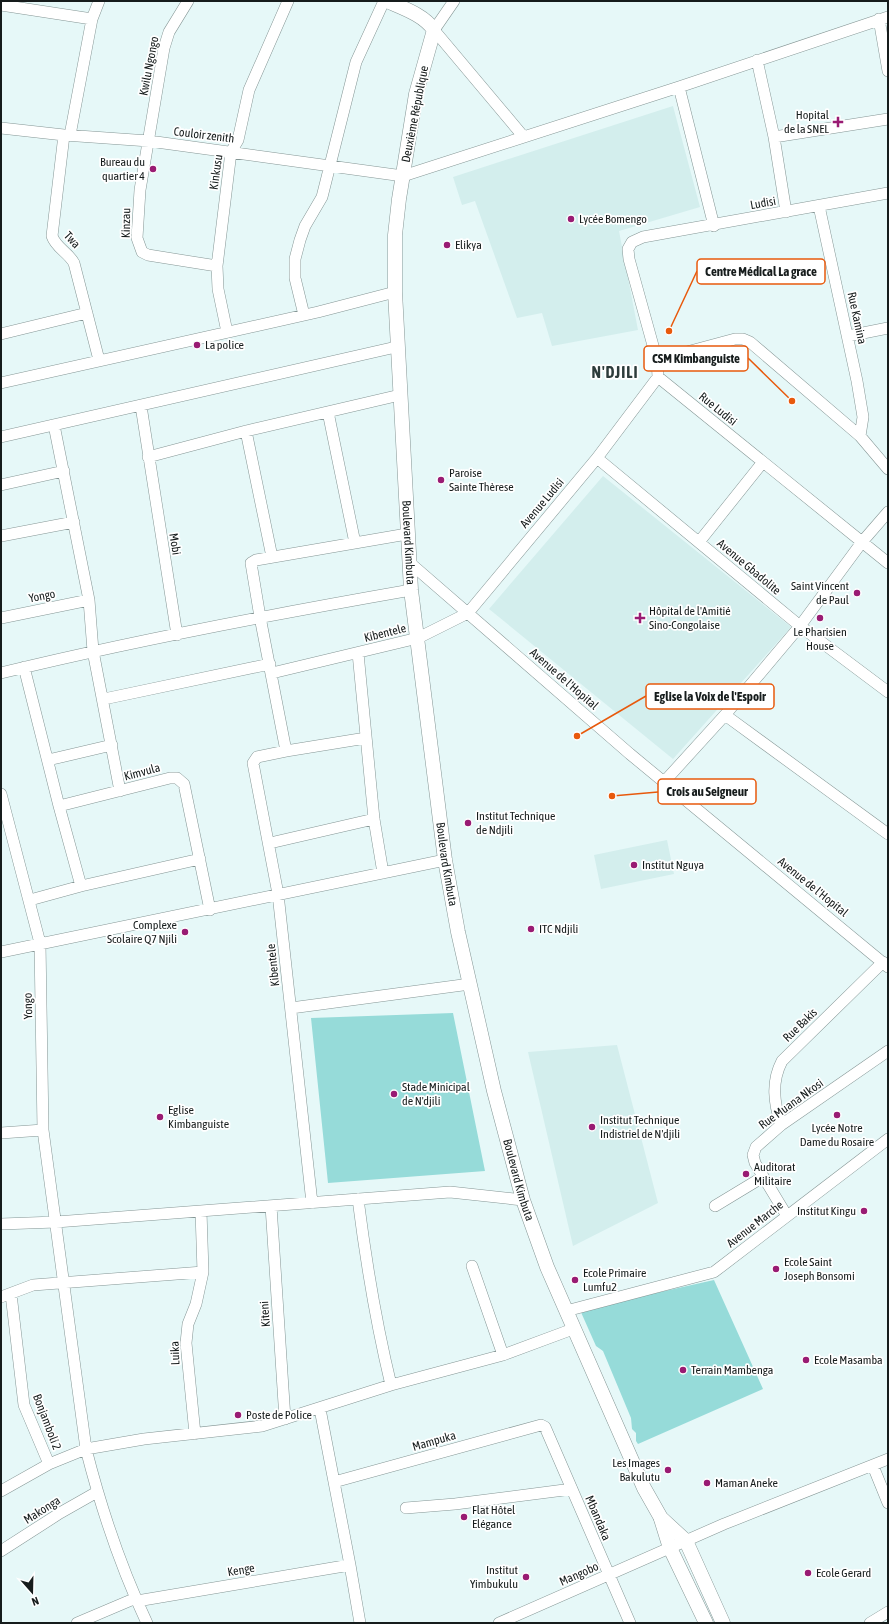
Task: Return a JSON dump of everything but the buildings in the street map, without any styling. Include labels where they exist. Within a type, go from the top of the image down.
[{"type":"street","points":[[67,135],[92,19],[99,1]]},
{"type":"street","name":"Kwilu Ngongo","points":[[149,141],[164,48],[169,32],[188,1]]},
{"type":"street","name":"Kinkusu","points":[[227,332],[218,289],[217,266],[231,152],[238,140],[250,90],[288,1]]},
{"type":"street","points":[[304,315],[295,278],[295,259],[304,226],[322,197],[341,114],[356,62],[384,1]]},
{"type":"street","points":[[387,1],[417,15],[431,25],[523,136]]},
{"type":"street","points":[[434,30],[454,1]]},
{"type":"street","points":[[6,4],[92,19]]},
{"type":"street","points":[[403,176],[523,136],[679,87],[884,18],[888,71]]},
{"type":"street","name":"Deuxième République","points":[[403,176],[416,94],[434,30]]},
{"type":"street","points":[[757,60],[774,137],[786,212]]},
{"type":"street","points":[[679,87],[714,226]]},
{"type":"street","points":[[774,137],[888,119]]},
{"type":"street","name":"Couloir zenith","points":[[1,128],[149,141],[403,176]]},
{"type":"street","name":"Twa","points":[[67,135],[52,236],[58,247],[70,255],[74,263],[99,360]]},
{"type":"street","name":"Kinzau","points":[[149,141],[140,190],[136,238],[142,252],[148,255],[217,266]]},
{"type":"street","name":"Boulevard Kimbuta","points":[[403,176],[395,235],[394,292],[411,590],[445,860],[458,932],[494,1091],[523,1200],[547,1267],[573,1329],[644,1488],[661,1518]]},
{"type":"street","name":"Ludisi","points":[[657,360],[628,249],[632,242],[642,237],[714,226],[888,193]]},
{"type":"street","name":"Rue Kamina","points":[[819,206],[848,336],[863,417],[860,436]]},
{"type":"street","points":[[1,383],[304,315],[394,292]]},
{"type":"street","points":[[1,334],[87,314]]},
{"type":"street","points":[[848,336],[888,328]]},
{"type":"street","points":[[658,377],[657,360],[735,338],[743,339],[750,342],[860,436],[888,469]]},
{"type":"street","points":[[1,436],[141,406],[396,347]]},
{"type":"street","name":"Avenue Ludisi","points":[[418,638],[468,613],[597,458],[658,377]]},
{"type":"street","name":"Rue Ludisi","points":[[658,377],[888,563]]},
{"type":"street","points":[[148,457],[246,431],[400,395]]},
{"type":"street","name":"Mobi","points":[[141,406],[177,635]]},
{"type":"street","points":[[328,412],[355,543]]},
{"type":"street","points":[[54,424],[89,600],[93,651]]},
{"type":"street","points":[[246,431],[272,557]]},
{"type":"street","name":"Avenue Gbadolite","points":[[597,458],[800,626],[888,692]]},
{"type":"street","points":[[699,542],[763,462]]},
{"type":"street","points":[[1,485],[64,471]]},
{"type":"street","points":[[664,782],[725,715],[800,626],[862,542],[887,514]]},
{"type":"street","points":[[1,536],[74,522]]},
{"type":"street","points":[[366,738],[286,751],[251,563],[256,560],[272,557],[407,534]]},
{"type":"street","name":"Avenue de l'Hopital","points":[[410,563],[664,782],[886,964]]},
{"type":"street","points":[[1,673],[93,651],[260,617],[411,590]]},
{"type":"street","name":"Yongo","points":[[1,618],[89,600]]},
{"type":"street","name":"Kibentele","points":[[104,699],[358,653],[418,638]]},
{"type":"street","name":"Kimvula","points":[[93,651],[104,699],[120,791],[173,777],[180,780],[184,784],[210,910]]},
{"type":"street","name":"Kibentele","points":[[358,653],[374,819],[383,873]]},
{"type":"street","points":[[24,668],[81,886]]},
{"type":"street","points":[[725,715],[888,834]]},
{"type":"street","points":[[48,760],[112,745]]},
{"type":"street","name":"Kibentele","points":[[286,751],[258,757],[253,763],[270,843],[278,894],[312,1203]]},
{"type":"street","points":[[59,806],[120,791]]},
{"type":"street","name":"Yongo","points":[[1,794],[30,900],[40,943],[43,1130],[86,1449],[97,1492],[136,1599],[147,1623]]},
{"type":"street","points":[[270,843],[374,819]]},
{"type":"street","points":[[30,900],[81,886],[200,859]]},
{"type":"street","points":[[1,952],[210,910],[278,894],[445,860]]},
{"type":"street","name":"Rue Bakis","points":[[780,1125],[775,1107],[774,1088],[778,1069],[782,1061],[886,964]]},
{"type":"street","points":[[291,1008],[470,984]]},
{"type":"street","name":"Rue Muana Nkosi","points":[[787,1216],[754,1163],[753,1155],[756,1147],[780,1125],[888,1051]]},
{"type":"street","points":[[1,1133],[43,1130]]},
{"type":"street","name":"Avenue Marche","points":[[566,1312],[714,1272],[888,1139]]},
{"type":"street","points":[[715,1206],[763,1177]]},
{"type":"street","points":[[3,1225],[201,1212],[450,1192],[523,1200]]},
{"type":"street","points":[[358,1199],[367,1272],[378,1334],[391,1385]]},
{"type":"street","name":"Kiteni","points":[[271,1206],[285,1420]]},
{"type":"street","name":"Luika","points":[[195,1434],[186,1343],[188,1324],[196,1304],[203,1272],[201,1212]]},
{"type":"street","points":[[472,1266],[503,1355]]},
{"type":"street","points":[[6,1296],[34,1285],[64,1281],[203,1272]]},
{"type":"street","name":"Bonjamboli 2","points":[[6,1296],[24,1405],[49,1464]]},
{"type":"street","points":[[1,1491],[49,1464],[86,1449],[144,1439],[243,1430],[285,1420],[391,1385],[503,1355],[573,1329]]},
{"type":"street","points":[[320,1409],[360,1623]]},
{"type":"street","name":"Mampuka","points":[[334,1482],[541,1425]]},
{"type":"street","name":"Mbandaka","points":[[541,1425],[545,1427],[630,1623]]},
{"type":"street","name":"Mangobo","points":[[506,1622],[686,1541],[888,1459]]},
{"type":"street","points":[[873,1466],[888,1503]]},
{"type":"street","points":[[406,1508],[455,1504],[572,1489]]},
{"type":"street","name":"Makonga","points":[[1,1551],[60,1513],[97,1492]]},
{"type":"street","points":[[661,1518],[686,1541],[723,1623]]},
{"type":"street","points":[[661,1518],[670,1548],[706,1623]]},
{"type":"street","name":"Kenge","points":[[77,1623],[136,1599],[350,1565]]},
{"type":"street","points":[[870,1623],[888,1612]]},
{"type":"shaded area","name":"Lycée Bomengo","points":[[673,106],[700,207],[619,231],[638,330],[552,346],[542,313],[517,318],[475,201],[462,205],[453,177]]},
{"type":"shaded area","name":"Hôpital de l'Amitié Sino-Congolaise","points":[[603,476],[791,627],[673,759],[489,609]]},
{"type":"shaded area","name":"Institut Nguya","points":[[667,840],[674,874],[601,889],[594,855]]},
{"type":"shaded area","name":"Stade Minicipal de N'djili","points":[[453,1013],[485,1171],[328,1183],[311,1018]]},
{"type":"shaded area","name":"Institut Technique Indistriel de N'djili","points":[[617,1045],[658,1203],[573,1246],[528,1052]]},
{"type":"shaded area","name":"Terrain Mambenga","points":[[714,1280],[763,1389],[638,1444],[636,1441],[636,1433],[632,1429],[631,1418],[603,1351],[596,1346],[580,1310]]},
{"type":"place","name":"Hopital de la SNEL","points":[[838,122]]},
{"type":"place","name":"Bureau du quartier 4","points":[[153,169]]},
{"type":"place","name":"Lycée Bomengo","points":[[571,219]]},
{"type":"place","name":"Elikya","points":[[447,245]]},
{"type":"place","name":"Centre Médical La grace","points":[[669,331]]},
{"type":"place","name":"La police","points":[[197,345]]},
{"type":"place","name":"CSM Kimbanguiste","points":[[792,401]]},
{"type":"place","name":"Paroise Sainte Thèrese","points":[[441,480]]},
{"type":"place","name":"Saint Vincent de Paul","points":[[857,593]]},
{"type":"place","name":"Hôpital de l'Amitié Sino-Congolaise","points":[[640,618]]},
{"type":"place","name":"Le Pharisien House","points":[[820,618]]},
{"type":"place","name":"Eglise la Voix de l'Espoir","points":[[577,736]]},
{"type":"place","name":"Crois au Seigneur","points":[[612,796]]},
{"type":"place","name":"Institut Technique de Ndjili","points":[[468,823]]},
{"type":"place","name":"Institut Nguya","points":[[634,865]]},
{"type":"place","name":"ITC Ndjili","points":[[531,929]]},
{"type":"place","name":"Complexe Scolaire Q7 Njili","points":[[185,932]]},
{"type":"place","name":"Stade Minicipal de N'djili","points":[[394,1094]]},
{"type":"place","name":"Lycée Notre Dame du Rosaire","points":[[837,1115]]},
{"type":"place","name":"Eglise Kimbanguiste","points":[[160,1117]]},
{"type":"place","name":"Institut Technique Indistriel de N'djili","points":[[592,1127]]},
{"type":"place","name":"Auditorat Militaire","points":[[746,1174]]},
{"type":"place","name":"Institut Kingu","points":[[864,1211]]},
{"type":"place","name":"Ecole Saint Joseph Bonsomi","points":[[776,1269]]},
{"type":"place","name":"Ecole Primaire Lumfu2","points":[[575,1280]]},
{"type":"place","name":"Ecole Masamba","points":[[806,1360]]},
{"type":"place","name":"Terrain Mambenga","points":[[683,1370]]},
{"type":"place","name":"Poste de Police","points":[[238,1415]]},
{"type":"place","name":"Les Images Bakulutu","points":[[668,1470]]},
{"type":"place","name":"Maman Aneke","points":[[707,1483]]},
{"type":"place","name":"Flat Hôtel Elégance","points":[[464,1517]]},
{"type":"place","name":"Ecole Gerard","points":[[808,1573]]},
{"type":"place","name":"Institut Yimbukulu","points":[[526,1577]]},
{"type":"district","name":"N'DJILI","points":[[615,372]]}]
